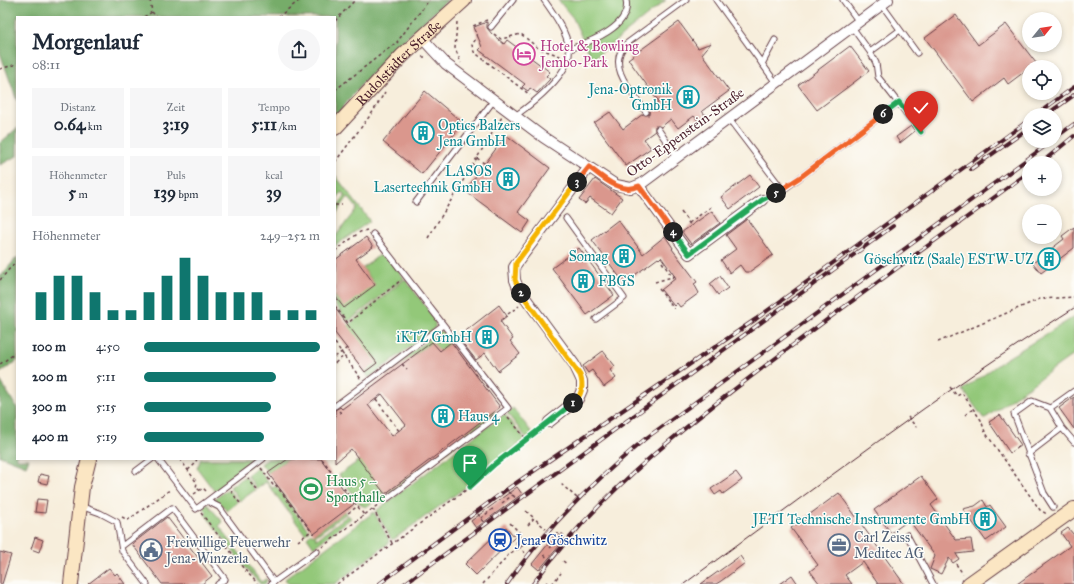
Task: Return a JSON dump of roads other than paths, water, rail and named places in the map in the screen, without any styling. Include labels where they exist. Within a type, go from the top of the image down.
[{"type":"street","name":"Rudolstädter Straße","points":[[336,127],[401,47],[421,37],[464,0]]},
{"type":"street","name":"Otto-Eppenstein-Straße","points":[[421,37],[446,64],[542,137],[608,181],[623,188],[631,188],[639,186],[885,2]]},
{"type":"street","points":[[549,422],[578,399],[582,390],[582,380],[574,364],[518,288],[515,280],[514,267],[589,167]]},
{"type":"street","points":[[639,186],[689,254],[762,200]]},
{"type":"street","points":[[71,584],[79,506],[84,473],[89,460]]},
{"type":"street","points":[[967,580],[1074,509]]},
{"type":"lane","points":[[491,28],[513,0]]},
{"type":"lane","points":[[515,116],[550,86],[568,58],[570,49],[557,20],[544,0]]},
{"type":"lane","points":[[646,112],[620,74],[618,62],[620,53],[626,44],[686,0]]},
{"type":"lane","points":[[716,0],[776,83]]},
{"type":"lane","points":[[843,0],[876,63],[878,76],[921,132]]},
{"type":"lane","points":[[570,49],[598,38],[609,31],[624,15],[628,1]]},
{"type":"lane","points":[[885,2],[900,30],[916,53]]},
{"type":"lane","points":[[870,52],[900,30]]},
{"type":"lane","points":[[762,64],[775,40]]},
{"type":"lane","points":[[416,202],[494,100]]},
{"type":"lane","points":[[762,200],[783,190],[899,102]]},
{"type":"lane","points":[[729,119],[783,190]]},
{"type":"lane","points":[[658,129],[677,157]]},
{"type":"lane","points":[[566,218],[624,298],[596,319]]},
{"type":"lane","points":[[373,234],[508,408],[388,498]]},
{"type":"lane","points":[[336,405],[443,325]]},
{"type":"lane","points":[[1050,408],[1074,391]]},
{"type":"lane","points":[[1053,507],[1044,493],[1014,414],[1032,401],[1050,408],[1062,428],[1074,442]]},
{"type":"lane","points":[[1028,454],[1062,428]]},
{"type":"lane","points":[[136,471],[151,460]]},
{"type":"lane","points":[[159,460],[196,509],[262,460]]},
{"type":"lane","points":[[210,500],[222,510],[273,583],[317,550]]},
{"type":"lane","points":[[79,506],[100,513],[117,522],[122,551],[147,584]]},
{"type":"lane","points":[[122,546],[172,508],[225,579],[218,584]]},
{"type":"lane","points":[[907,536],[932,584]]},
{"type":"tram line","points":[[684,584],[925,408],[1024,340],[1074,308]]},
{"type":"railway","points":[[1046,108],[1074,87]]},
{"type":"railway","points":[[1056,108],[1074,95]]},
{"type":"railway","points":[[1062,133],[1074,124]]},
{"type":"railway","points":[[379,584],[506,490],[756,319],[1022,125]]},
{"type":"railway","points":[[971,169],[1022,133]]},
{"type":"railway","points":[[1050,156],[1074,136]]},
{"type":"railway","points":[[507,584],[537,544],[571,507],[607,472],[645,439],[1042,148]]},
{"type":"railway","points":[[533,584],[559,550],[618,487],[683,430],[815,328],[1022,177]]},
{"type":"railway","points":[[404,584],[893,226]]},
{"type":"place","name":"Hotel & Bowling Jembo-Park","points":[[524,54]]},
{"type":"place","name":"Jena-Optronik GmbH","points":[[688,97]]},
{"type":"place","name":"Optics Balzers Jena GmbH","points":[[423,133]]},
{"type":"place","name":"LASOS Lasertechnik GmbH","points":[[508,179]]},
{"type":"place","name":"Somag","points":[[624,256]]},
{"type":"place","name":"Göschwitz (Saale) ESTW-UZ","points":[[1049,259]]},
{"type":"place","name":"FBGS","points":[[583,281]]},
{"type":"place","name":"iKTZ GmbH","points":[[487,337]]},
{"type":"place","name":"Haus 4","points":[[443,416]]},
{"type":"place","name":"Haus 5 – Sporthalle","points":[[311,489]]},
{"type":"place","name":"JETI Technische Instrumente GmbH","points":[[985,519]]},
{"type":"place","name":"Jena-Göschwitz","points":[[500,540]]},
{"type":"place","name":"Carl Zeiss Meditec AG","points":[[839,545]]},
{"type":"place","name":"Freiwillige Feuerwehr Jena-Winzerla","points":[[151,550]]}]
